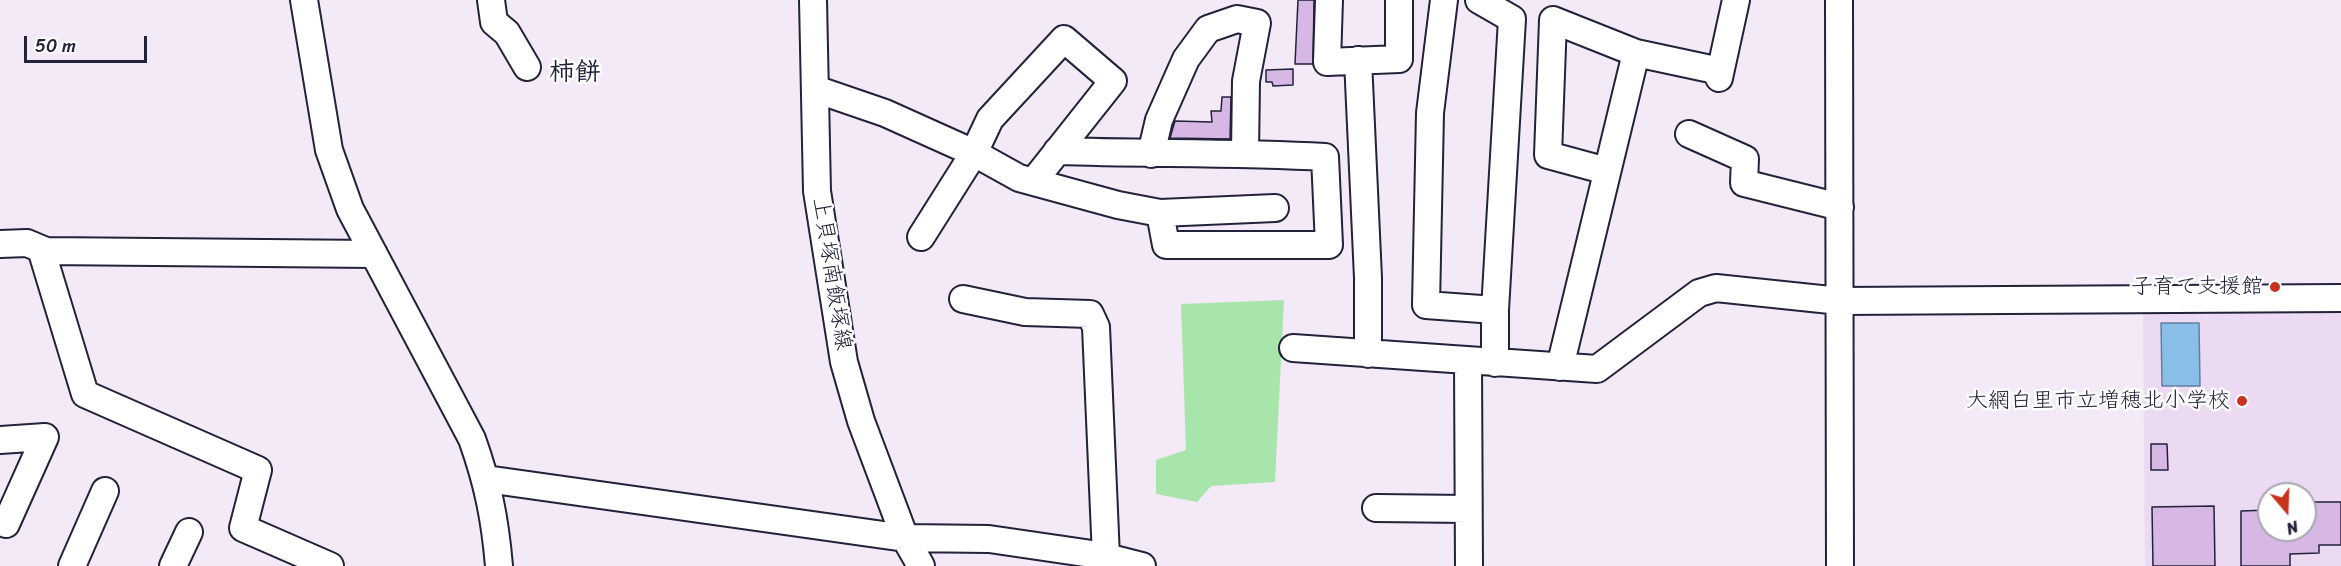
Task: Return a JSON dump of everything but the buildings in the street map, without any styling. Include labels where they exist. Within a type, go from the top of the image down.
[{"type":"street","points":[[304,0],[329,150],[350,209],[472,439],[486,479],[499,566]]},
{"type":"street","points":[[491,0],[494,22],[507,33],[527,67]]},
{"type":"street","name":"上貝塚南飯塚線","points":[[813,0],[817,191],[844,362],[861,422],[905,538],[921,566]]},
{"type":"street","points":[[1329,0],[1328,62],[1399,59],[1399,0]]},
{"type":"street","points":[[1444,0],[1430,113],[1426,305],[1495,310]]},
{"type":"street","points":[[1479,0],[1512,20],[1495,310],[1495,363]]},
{"type":"street","points":[[1607,171],[1548,154],[1553,20],[1636,53],[1720,74],[1736,0]]},
{"type":"street","points":[[1839,0],[1840,566]]},
{"type":"street","points":[[1151,154],[1159,120],[1186,59],[1208,29],[1237,19],[1257,22],[1246,81],[1245,153]]},
{"type":"street","points":[[921,237],[974,153],[990,119],[1064,39],[1113,81],[1033,182]]},
{"type":"street","points":[[1560,367],[1636,53]]},
{"type":"street","points":[[1358,60],[1368,278],[1368,354]]},
{"type":"street","points":[[815,90],[885,113],[974,153],[1019,178],[1118,205],[1160,213],[1275,208]]},
{"type":"street","points":[[1689,134],[1745,159],[1744,183],[1839,207]]},
{"type":"street","points":[[1057,151],[1151,154],[1245,153],[1325,157],[1329,245],[1166,245],[1160,213]]},
{"type":"street","points":[[0,244],[27,243],[46,251],[374,254]]},
{"type":"street","points":[[41,249],[85,394],[258,470],[243,528],[330,566]]},
{"type":"street","points":[[1293,348],[1597,369],[1699,293],[1716,288],[1840,301],[2341,298]]},
{"type":"street","points":[[963,299],[1025,312],[1090,314],[1096,327],[1106,557]]},
{"type":"street","points":[[1468,361],[1469,566]]},
{"type":"street","points":[[0,440],[45,437],[6,524]]},
{"type":"street","points":[[486,479],[905,538],[989,539],[1106,557],[1142,566]]},
{"type":"street","points":[[72,566],[105,491]]},
{"type":"street","points":[[1376,508],[1468,509]]},
{"type":"street","points":[[173,566],[189,532]]},
{"type":"shaded area","name":"大網白里市立増穂北小学校","points":[[2341,305],[2341,566],[2145,566],[2143,307]]},
{"type":"green space","points":[[1284,300],[1275,482],[1211,486],[1197,502],[1156,494],[1156,460],[1186,450],[1181,304]]},
{"type":"water","points":[[2161,323],[2199,323],[2200,386],[2162,386]]},
{"type":"place","name":"子育て支援館","points":[[2275,287]]},
{"type":"place","name":"大網白里市立増穂北小学校","points":[[2242,401]]},
{"type":"district","name":"柿餅","points":[[575,73]]}]
